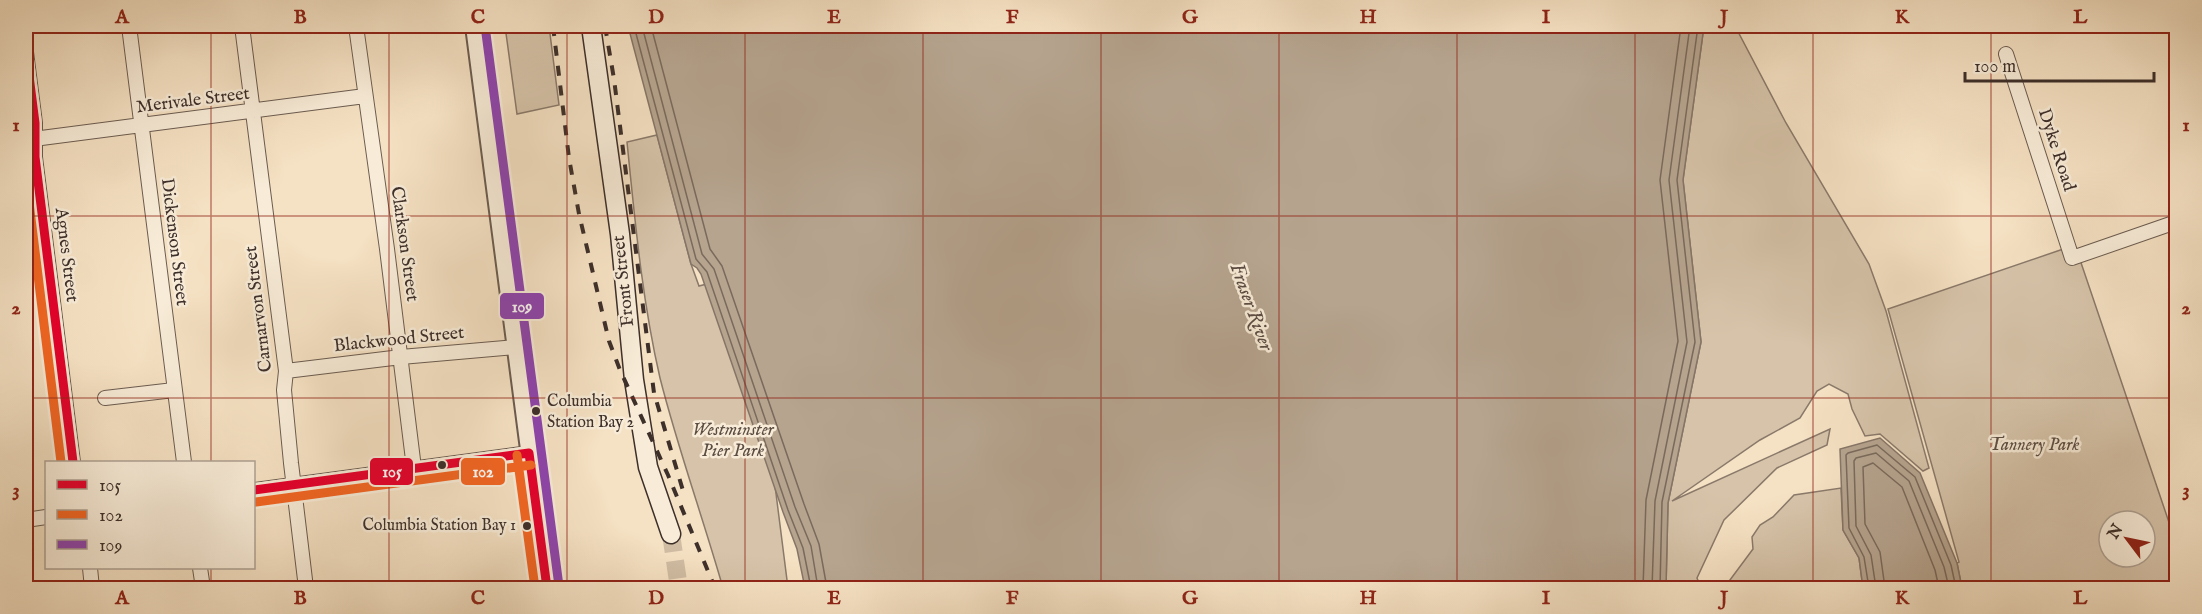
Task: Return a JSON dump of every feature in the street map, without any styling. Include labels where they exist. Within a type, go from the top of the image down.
[{"type":"main road","name":"Front Street","points":[[591,26],[620,234],[634,380],[648,467],[671,534]]},
{"type":"street","name":"Dickenson Street","points":[[129,26],[184,461]]},
{"type":"street","name":"Carnarvon Street","points":[[242,26],[286,371],[285,390],[293,484],[306,588]]},
{"type":"street","name":"Clarkson Street","points":[[356,26],[414,468]]},
{"type":"street","points":[[474,26],[547,588]]},
{"type":"street","name":"Agnes Street","points":[[26,52],[30,139],[37,169],[73,461]]},
{"type":"street","name":"Dyke Road","points":[[2007,54],[2072,258],[2176,222]]},
{"type":"street","name":"Merivale Street","points":[[30,139],[365,96]]},
{"type":"street","name":"Blackwood Street","points":[[286,371],[401,357],[516,348]]},
{"type":"street","points":[[105,398],[174,390]]},
{"type":"street","points":[[255,490],[529,453]]},
{"type":"street","points":[[26,520],[45,517]]},
{"type":"street","points":[[90,569],[93,588]]},
{"type":"street","points":[[200,569],[203,588]]},
{"type":"green space","points":[[505,26],[549,26],[559,105],[517,114]]},
{"type":"green space","points":[[1704,26],[1735,26],[1786,123],[1869,264],[1886,311],[1929,468],[1923,471],[1880,434],[1865,436],[1852,409],[1848,394],[1829,384],[1817,391],[1800,418],[1760,440],[1672,501],[1830,429],[1827,445],[1777,468],[1724,520],[1697,578],[1701,588],[1666,588],[1668,503],[1701,342],[1683,180]]},
{"type":"green space","name":"Westminster Pier Park","points":[[657,135],[691,264],[699,286],[748,273],[788,588],[723,588],[675,431],[660,378],[648,319],[627,142]]},
{"type":"green space","name":"Tannery Park","points":[[2075,245],[2176,543],[2176,588],[1962,588],[1957,563],[1959,562],[1888,309]]},
{"type":"green space","points":[[1841,488],[1843,530],[1859,558],[1863,588],[1724,588],[1753,549],[1752,537],[1760,525],[1773,517],[1794,495]]},
{"type":"water","name":"Fraser River","points":[[628,26],[1704,26],[1683,180],[1701,342],[1668,503],[1666,588],[805,588],[797,549],[701,274],[691,264]]},
{"type":"water","points":[[1880,438],[1920,473],[1957,563],[1962,588],[1863,588],[1859,558],[1843,530],[1840,449]]},
{"type":"tunnel","points":[[671,534],[679,588]]},
{"type":"railway","points":[[553,26],[569,158],[579,214],[609,341],[715,588]]},
{"type":"railway","points":[[605,26],[614,79],[654,393],[684,494]]},
{"type":"transit line","name":"109","points":[[485,26],[559,586]]},
{"type":"transit line","name":"105","points":[[26,52],[35,123],[35,157],[73,461]]},
{"type":"transit line","name":"102","points":[[26,178],[61,461]]},
{"type":"transit line","name":"105","points":[[529,453],[547,588]]},
{"type":"transit line","name":"105","points":[[255,490],[529,453]]},
{"type":"transit line","name":"102","points":[[517,455],[535,588]]},
{"type":"transit line","name":"102","points":[[256,502],[531,465]]},
{"type":"place","name":"Columbia Station Bay 2","points":[[536,411]]},
{"type":"place","name":"Columbia Station Bay 1","points":[[527,526]]}]
